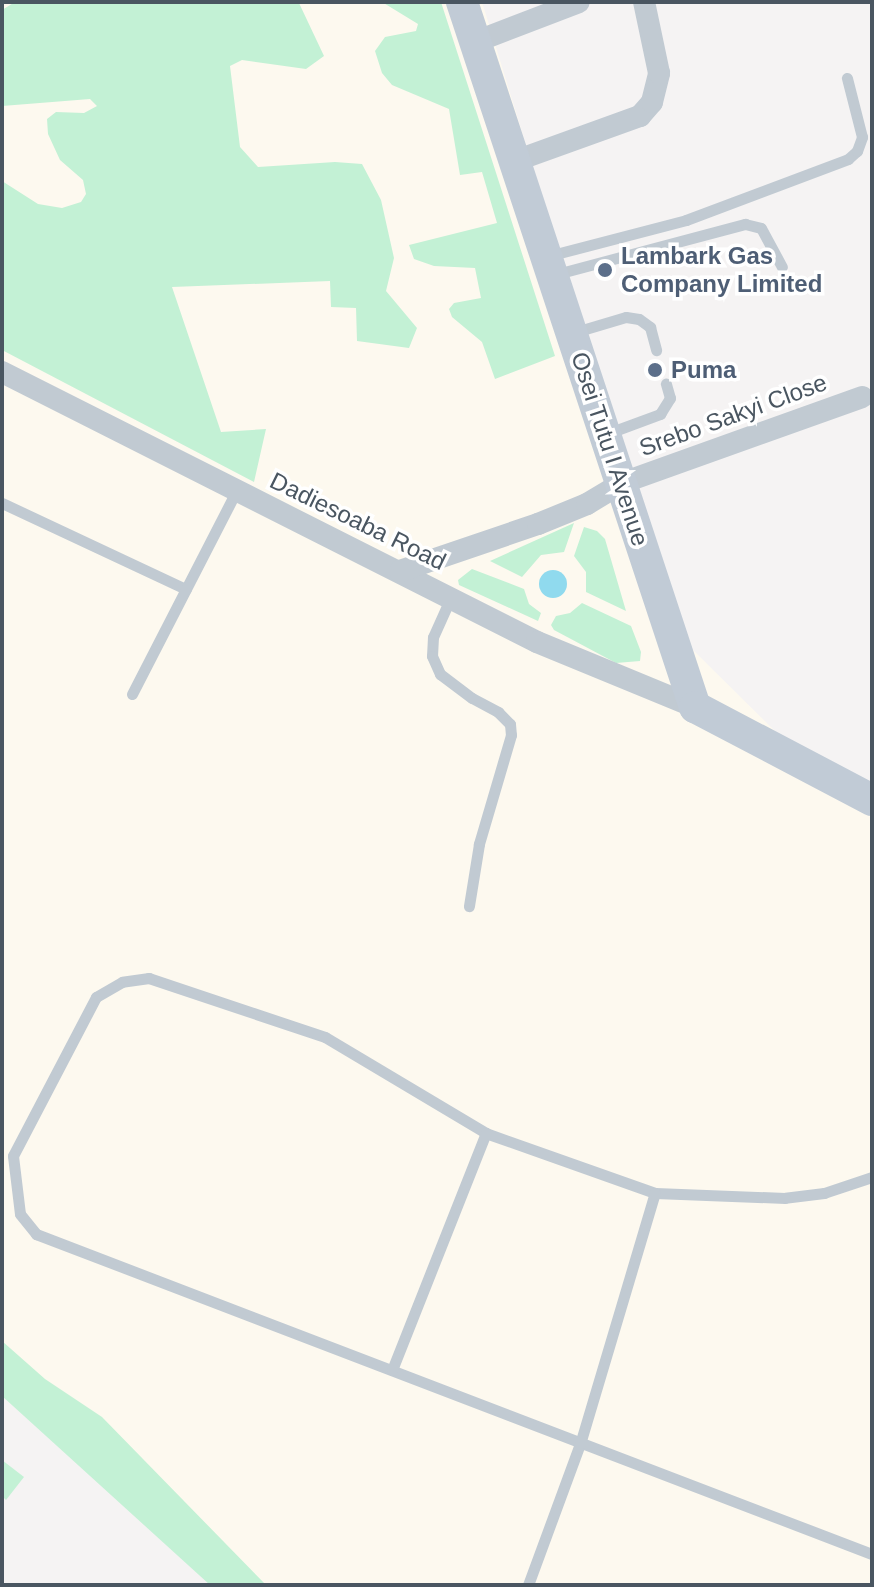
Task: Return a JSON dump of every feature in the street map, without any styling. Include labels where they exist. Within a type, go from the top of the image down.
[{"type":"street","name":"Osei Tutu I Avenue","points":[[462,2],[695,707]]},
{"type":"street","points":[[475,42],[579,2]]},
{"type":"street","points":[[515,161],[640,116],[652,102],[659,73],[644,2]]},
{"type":"street","name":"Dadiesoaba Road","points":[[2,372],[452,596],[537,642],[695,707]]},
{"type":"street","name":"Srebo Sakyi Close","points":[[400,571],[538,524],[587,504],[622,483],[862,397]]},
{"type":"street","points":[[695,707],[870,796]]},
{"type":"lane","points":[[550,265],[686,220],[848,159],[857,151],[862,137],[847,78]]},
{"type":"lane","points":[[550,265],[745,224],[761,228],[782,267]]},
{"type":"lane","points":[[572,333],[626,317],[639,319],[650,327],[656,350]]},
{"type":"lane","points":[[605,434],[660,414],[670,398],[666,384]]},
{"type":"lane","points":[[132,694],[237,490]]},
{"type":"lane","points":[[2,503],[186,589]]},
{"type":"lane","points":[[452,596],[433,637],[432,656],[440,674],[472,698],[498,712],[510,724],[511,735],[479,844],[469,906]]},
{"type":"lane","points":[[870,1183],[785,1198],[655,1193],[486,1133],[325,1037],[149,978],[122,982],[96,997],[45,1100],[7,1152],[20,1214],[36,1234],[872,1554]]},
{"type":"lane","points":[[392,1370],[486,1133]]},
{"type":"lane","points":[[528,1585],[580,1444],[655,1193]]},
{"type":"shaded area","points":[[2,2],[482,2],[592,359],[690,647],[777,733],[872,784],[872,1585],[245,1585],[2,1381]]},
{"type":"green space","points":[[15,2],[299,3],[324,56],[306,69],[242,60],[230,66],[240,147],[258,167],[335,162],[362,164],[381,200],[394,258],[386,291],[417,328],[409,348],[357,341],[356,308],[331,307],[330,281],[172,287],[221,432],[266,429],[254,482],[2,350],[2,181],[38,204],[62,208],[81,202],[86,194],[83,180],[60,160],[48,134],[47,119],[56,112],[84,113],[97,106],[90,99],[2,106],[2,10]]},
{"type":"green space","points":[[382,2],[441,2],[555,356],[495,379],[482,342],[452,317],[449,309],[454,303],[481,298],[475,268],[434,266],[414,259],[409,245],[497,223],[482,172],[460,175],[449,109],[392,85],[382,73],[375,51],[385,37],[416,31],[418,24]]},
{"type":"green space","points":[[574,523],[564,552],[541,555],[522,577],[490,561]]},
{"type":"green space","points":[[584,527],[597,531],[605,539],[626,611],[586,592],[586,572],[574,556]]},
{"type":"green space","points":[[472,569],[524,589],[529,604],[541,613],[538,621],[459,585],[458,580]]},
{"type":"green space","points":[[582,603],[631,626],[641,652],[640,661],[616,663],[554,630],[551,625],[556,616],[570,613]]},
{"type":"green space","points":[[2,1341],[45,1379],[102,1417],[266,1585],[210,1585],[2,1396]]},
{"type":"green space","points":[[2,1460],[24,1477],[6,1500],[2,1496]]},
{"type":"water","points":[[553,570],[563,574],[567,584],[563,594],[553,598],[543,594],[539,584],[543,574]]},
{"type":"place","name":"Lambark Gas Company Limited","points":[[605,270]]},
{"type":"place","name":"Puma","points":[[655,370]]}]
